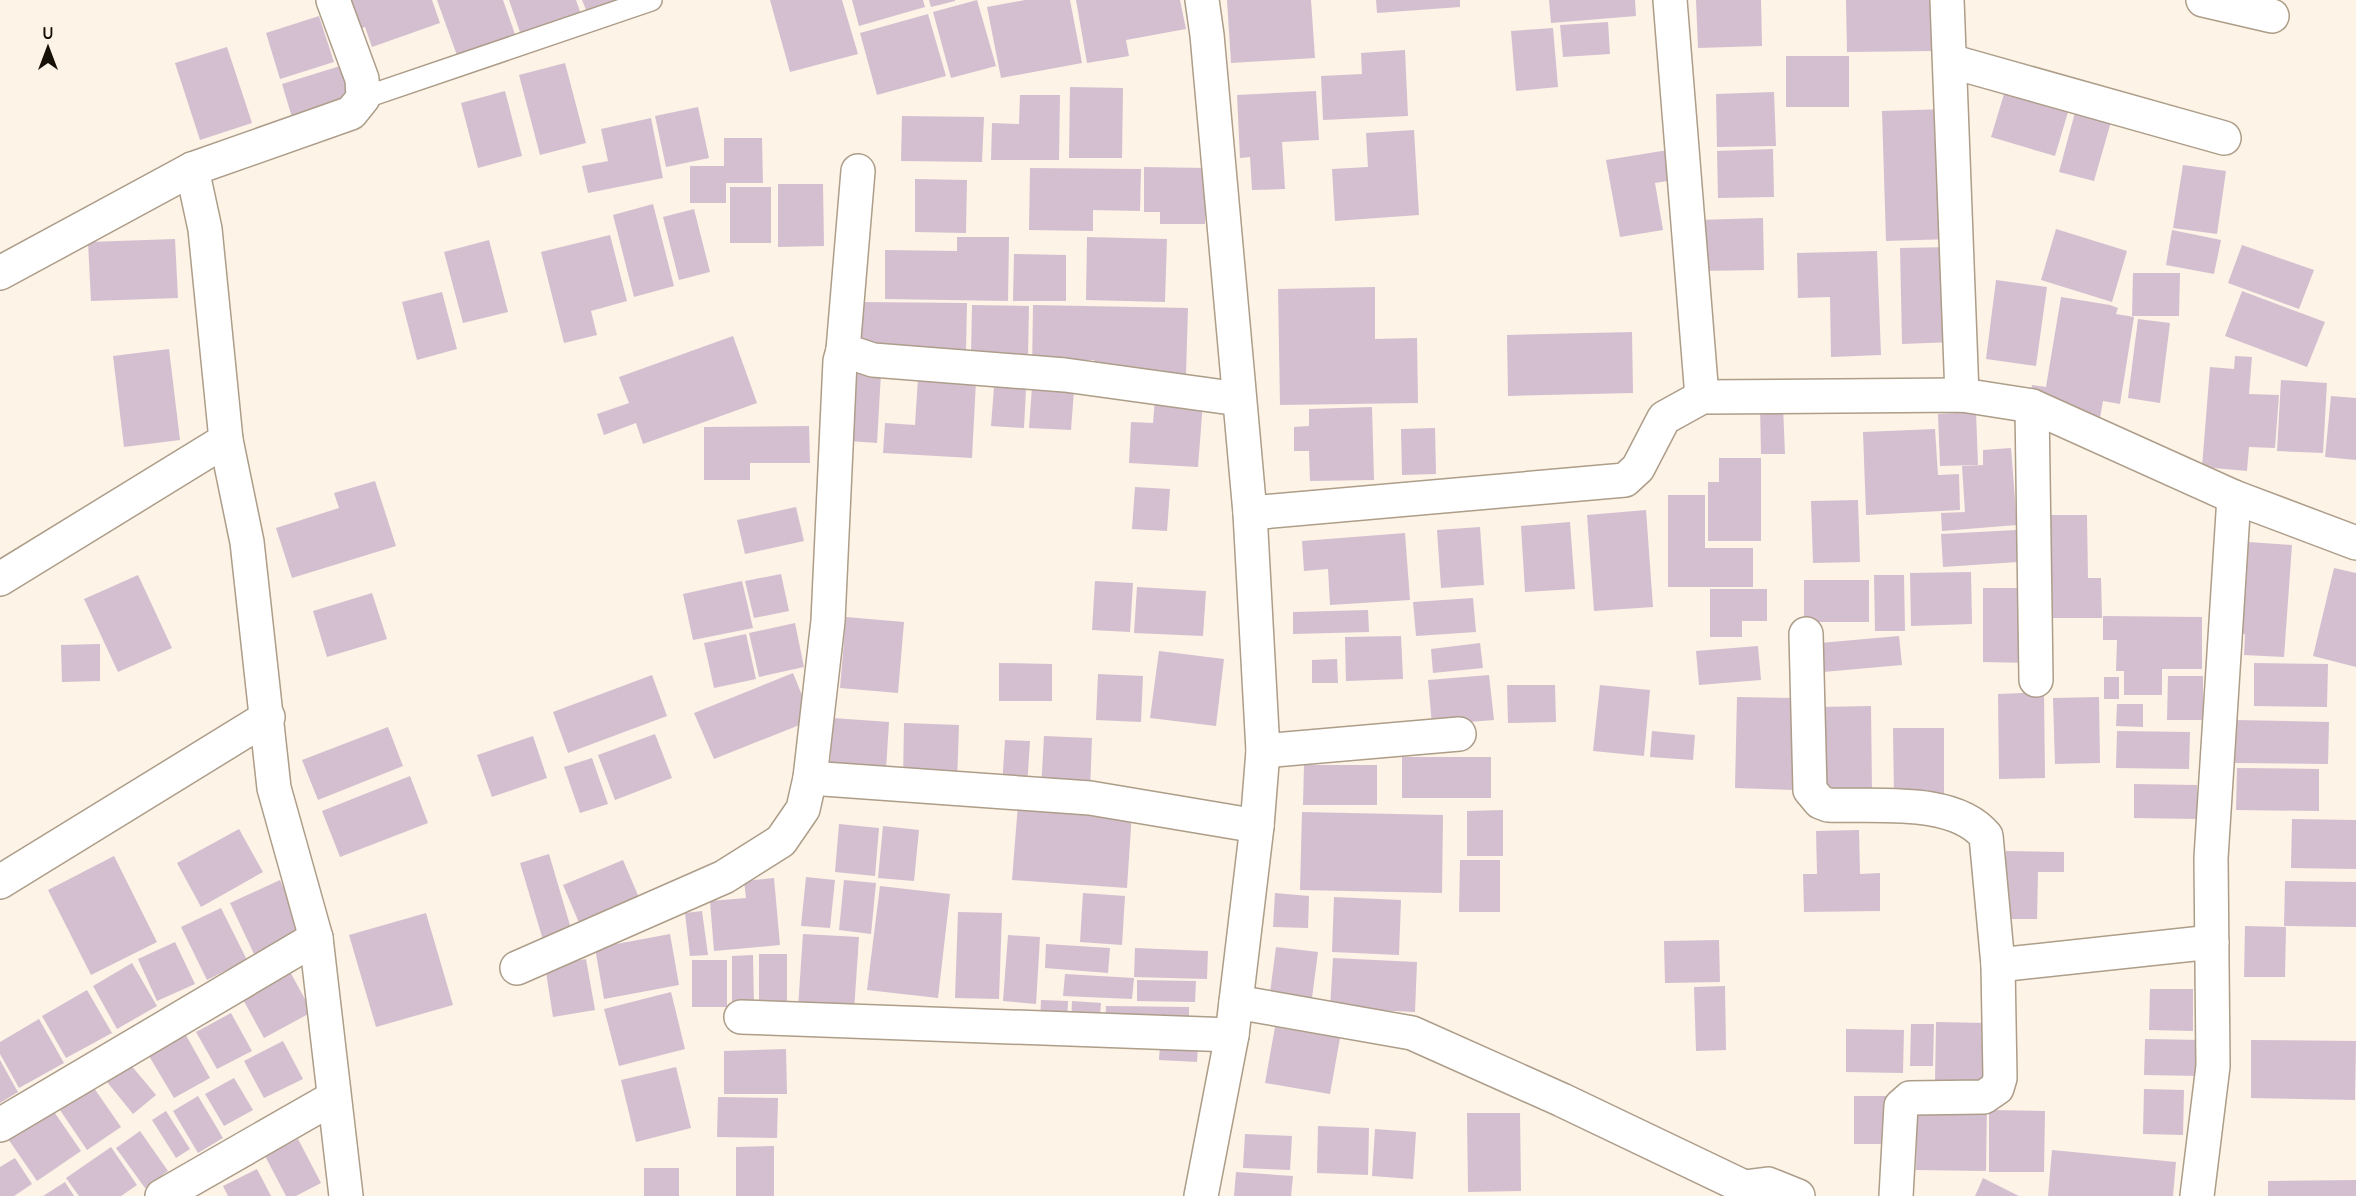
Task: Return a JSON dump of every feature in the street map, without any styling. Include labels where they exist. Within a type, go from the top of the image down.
[{"type":"street","points":[[0,273],[192,170],[351,113],[363,98],[362,79],[333,0]]},
{"type":"street","points":[[1201,1196],[1232,1035],[1257,826],[1263,751],[1250,513],[1202,0]]},
{"type":"street","points":[[1670,0],[1702,397]]},
{"type":"street","points":[[1947,0],[1962,395]]},
{"type":"street","points":[[2204,0],[2272,16]]},
{"type":"street","points":[[1950,61],[2224,138]]},
{"type":"street","points":[[192,170],[205,229],[226,440],[247,542],[274,788],[316,938],[346,1196]]},
{"type":"street","points":[[517,968],[724,877],[781,841],[803,809],[810,778],[828,621],[840,361],[843,350],[858,171]]},
{"type":"street","points":[[843,350],[873,360],[1065,375],[1239,399]]},
{"type":"street","points":[[1250,513],[1625,480],[1638,468],[1664,418],[1702,397],[1962,395],[2032,406],[2234,497],[2356,543]]},
{"type":"street","points":[[2032,406],[2036,680]]},
{"type":"street","points":[[0,579],[226,440]]},
{"type":"street","points":[[2197,1196],[2213,1066],[2211,858],[2234,497]]},
{"type":"street","points":[[1806,634],[1810,790],[1820,802],[1828,805],[1942,809],[1971,820],[1986,836],[1998,965],[2000,1078],[1997,1088],[1984,1097],[1905,1100],[1901,1106],[1896,1196]]},
{"type":"street","points":[[0,882],[268,717]]},
{"type":"street","points":[[1263,751],[1459,734]]},
{"type":"street","points":[[810,778],[1090,798],[1257,826]]},
{"type":"street","points":[[0,1125],[316,938]]},
{"type":"street","points":[[1998,965],[2212,942]]},
{"type":"street","points":[[1236,1002],[1412,1033],[1562,1100],[1746,1191],[1768,1184],[1798,1196]]},
{"type":"street","points":[[741,1017],[1232,1035]]},
{"type":"street","points":[[162,1196],[333,1098]]},
{"type":"lane","points":[[363,98],[651,0]]},
{"type":"building","points":[[343,0],[432,0],[440,23],[372,47],[365,27],[354,31]]},
{"type":"building","points":[[437,0],[503,0],[517,40],[459,61]]},
{"type":"building","points":[[509,0],[576,0],[583,20],[523,41]]},
{"type":"building","points":[[582,0],[637,0],[589,17]]},
{"type":"building","points":[[770,0],[842,0],[858,54],[790,72]]},
{"type":"building","points":[[852,0],[923,0],[925,7],[859,26]]},
{"type":"building","points":[[929,0],[955,0],[955,1],[931,7]]},
{"type":"building","points":[[977,0],[996,66],[951,78],[933,12]]},
{"type":"building","points":[[1025,0],[1070,0],[1082,63],[1001,78],[987,7]]},
{"type":"building","points":[[1076,0],[1180,0],[1186,29],[1126,40],[1129,56],[1087,63]]},
{"type":"building","points":[[1227,0],[1311,0],[1315,58],[1231,63]]},
{"type":"building","points":[[1376,0],[1460,0],[1460,7],[1377,13]]},
{"type":"building","points":[[1549,0],[1635,0],[1636,16],[1551,23]]},
{"type":"building","points":[[1696,0],[1761,0],[1762,46],[1698,48]]},
{"type":"building","points":[[1846,0],[1935,0],[1935,51],[1847,52]]},
{"type":"building","points":[[928,14],[946,76],[877,95],[860,33]]},
{"type":"building","points":[[319,16],[334,62],[280,79],[266,33]]},
{"type":"building","points":[[1608,22],[1610,54],[1563,57],[1560,25]]},
{"type":"building","points":[[1553,28],[1558,87],[1516,91],[1511,31]]},
{"type":"building","points":[[227,47],[252,123],[200,140],[175,63]]},
{"type":"building","points":[[1405,50],[1408,116],[1323,120],[1321,76],[1362,74],[1361,53]]},
{"type":"building","points":[[1786,56],[1849,56],[1849,107],[1786,107]]},
{"type":"building","points":[[565,63],[586,143],[540,155],[519,75]]},
{"type":"building","points":[[340,66],[351,100],[294,124],[282,84]]},
{"type":"building","points":[[1070,87],[1123,88],[1122,158],[1069,158]]},
{"type":"building","points":[[505,91],[522,156],[478,168],[461,103]]},
{"type":"building","points":[[1316,91],[1319,140],[1282,142],[1285,189],[1252,190],[1250,157],[1240,158],[1237,95]]},
{"type":"building","points":[[1774,92],[1776,146],[1717,147],[1716,94]]},
{"type":"building","points":[[2004,94],[2068,112],[2055,156],[1991,137]]},
{"type":"building","points":[[1020,95],[1060,95],[1059,160],[991,160],[992,123],[1019,124]]},
{"type":"building","points":[[2077,105],[2113,115],[2094,181],[2059,172]]},
{"type":"building","points":[[698,107],[709,158],[666,167],[655,116]]},
{"type":"building","points":[[1948,109],[1951,239],[1886,241],[1882,111]]},
{"type":"building","points":[[902,116],[984,117],[982,162],[901,161]]},
{"type":"building","points":[[651,118],[663,178],[588,193],[582,166],[608,161],[601,129]]},
{"type":"building","points":[[1414,130],[1419,215],[1335,221],[1332,169],[1368,167],[1366,133]]},
{"type":"building","points":[[724,138],[762,138],[763,183],[726,183],[726,203],[690,203],[690,166],[724,166]]},
{"type":"building","points":[[1773,149],[1774,197],[1718,198],[1717,151]]},
{"type":"building","points":[[1668,150],[1674,180],[1655,183],[1663,230],[1620,237],[1606,160]]},
{"type":"building","points":[[2183,165],[2226,171],[2217,234],[2173,228]]},
{"type":"building","points":[[1144,167],[1206,168],[1205,224],[1160,224],[1160,212],[1144,212]]},
{"type":"building","points":[[1030,168],[1141,169],[1140,211],[1093,210],[1093,231],[1029,230]]},
{"type":"building","points":[[915,179],[967,180],[966,233],[915,232]]},
{"type":"building","points":[[778,184],[823,184],[824,246],[778,247]]},
{"type":"building","points":[[730,187],[771,187],[771,243],[730,243]]},
{"type":"building","points":[[653,204],[674,286],[634,297],[613,215]]},
{"type":"building","points":[[694,209],[710,272],[679,280],[663,217]]},
{"type":"building","points":[[1763,218],[1764,270],[1700,271],[1698,220]]},
{"type":"building","points":[[2056,229],[2127,251],[2112,302],[2041,280]]},
{"type":"building","points":[[2172,230],[2221,240],[2214,274],[2166,265]]},
{"type":"building","points":[[610,235],[627,301],[591,311],[597,335],[564,343],[541,252]]},
{"type":"building","points":[[957,237],[1009,237],[1008,301],[885,299],[885,250],[957,251]]},
{"type":"building","points":[[1087,237],[1167,239],[1165,302],[1086,300]]},
{"type":"building","points":[[175,239],[178,298],[91,301],[88,242]]},
{"type":"building","points":[[489,240],[508,312],[463,323],[444,252]]},
{"type":"building","points":[[2242,245],[2314,270],[2299,309],[2228,283]]},
{"type":"building","points":[[1953,247],[1954,342],[1902,344],[1900,248]]},
{"type":"building","points":[[1877,251],[1881,355],[1831,357],[1830,297],[1798,298],[1797,253]]},
{"type":"building","points":[[1014,254],[1066,255],[1066,301],[1013,301]]},
{"type":"building","points":[[2133,273],[2180,273],[2179,316],[2132,316]]},
{"type":"building","points":[[1996,280],[2047,287],[2036,366],[1986,359]]},
{"type":"building","points":[[1375,287],[1375,339],[1417,338],[1418,403],[1280,405],[1278,289]]},
{"type":"building","points":[[2242,291],[2325,322],[2307,367],[2225,336]]},
{"type":"building","points":[[442,292],[457,349],[417,360],[402,302]]},
{"type":"building","points":[[2061,297],[2110,305],[2118,308],[2116,314],[2134,317],[2120,404],[2103,401],[2100,418],[2053,410],[2030,398],[2032,385],[2046,387]]},
{"type":"building","points":[[859,302],[967,303],[966,352],[858,350]]},
{"type":"building","points":[[972,305],[1029,306],[1028,355],[971,354]]},
{"type":"building","points":[[1033,305],[1188,308],[1186,375],[1094,374],[1094,360],[1071,360],[1032,371]]},
{"type":"building","points":[[2138,319],[2170,323],[2160,403],[2128,398]]},
{"type":"building","points":[[1632,332],[1633,393],[1508,396],[1507,335]]},
{"type":"building","points":[[733,336],[757,403],[643,444],[636,423],[604,435],[597,414],[629,403],[619,377]]},
{"type":"building","points":[[169,349],[180,440],[124,447],[113,356]]},
{"type":"building","points":[[2235,356],[2252,357],[2249,394],[2279,395],[2275,448],[2249,447],[2247,471],[2202,467],[2210,367],[2234,369]]},
{"type":"building","points":[[853,371],[881,373],[877,443],[848,441]]},
{"type":"building","points":[[918,378],[976,381],[972,458],[883,453],[885,423],[915,425]]},
{"type":"building","points":[[2281,380],[2327,383],[2323,453],[2277,451]]},
{"type":"building","points":[[994,387],[1026,389],[1024,428],[991,426]]},
{"type":"building","points":[[1032,387],[1074,390],[1071,430],[1029,428]]},
{"type":"building","points":[[2331,396],[2356,398],[2356,460],[2325,457]]},
{"type":"building","points":[[1155,399],[1203,402],[1198,467],[1129,463],[1131,422],[1153,423]]},
{"type":"building","points":[[1760,406],[1783,406],[1785,454],[1761,454]]},
{"type":"building","points":[[1372,407],[1374,480],[1310,481],[1309,451],[1294,451],[1294,427],[1309,426],[1309,409]]},
{"type":"building","points":[[1976,412],[1978,465],[1940,466],[1938,414]]},
{"type":"building","points":[[809,426],[810,463],[750,463],[750,480],[704,480],[704,427]]},
{"type":"building","points":[[1435,428],[1436,474],[1402,475],[1401,429]]},
{"type":"building","points":[[1935,429],[1938,475],[1959,474],[1960,510],[1866,515],[1863,432]]},
{"type":"building","points":[[2011,448],[2017,525],[1942,531],[1941,513],[1965,512],[1962,466],[1983,465],[1983,450]]},
{"type":"building","points":[[1719,458],[1761,458],[1761,541],[1708,541],[1708,482],[1719,482]]},
{"type":"building","points":[[375,481],[396,546],[292,578],[276,528],[339,508],[334,493]]},
{"type":"building","points":[[1135,487],[1170,489],[1167,531],[1132,529]]},
{"type":"building","points":[[1668,495],[1705,495],[1705,548],[1753,548],[1753,587],[1668,587]]},
{"type":"building","points":[[1858,500],[1860,562],[1813,563],[1811,501]]},
{"type":"building","points":[[796,507],[804,541],[745,554],[737,520]]},
{"type":"building","points":[[1646,510],[1653,607],[1594,611],[1587,515]]},
{"type":"building","points":[[2037,515],[2087,515],[2088,578],[2101,578],[2102,618],[2038,618]]},
{"type":"building","points":[[1570,522],[1575,589],[1525,592],[1521,526]]},
{"type":"building","points":[[1480,527],[1484,585],[1441,588],[1437,530]]},
{"type":"building","points":[[2016,530],[2018,562],[1943,567],[1941,534]]},
{"type":"building","points":[[1405,533],[1410,600],[1330,605],[1328,569],[1304,571],[1302,541]]},
{"type":"building","points":[[2233,541],[2292,545],[2284,657],[2244,655],[2245,634],[2228,633]]},
{"type":"building","points":[[2334,568],[2356,573],[2356,667],[2313,656]]},
{"type":"building","points":[[1971,572],[1972,624],[1911,626],[1910,573]]},
{"type":"building","points":[[781,574],[789,611],[754,618],[745,581]]},
{"type":"building","points":[[138,575],[172,648],[118,672],[84,599]]},
{"type":"building","points":[[1874,575],[1904,575],[1905,631],[1875,631]]},
{"type":"building","points":[[1804,580],[1869,580],[1869,622],[1804,622]]},
{"type":"building","points":[[742,581],[753,628],[693,640],[683,594]]},
{"type":"building","points":[[1095,581],[1133,583],[1130,632],[1092,630]]},
{"type":"building","points":[[1137,587],[1206,591],[1203,636],[1134,633]]},
{"type":"building","points":[[1983,588],[2029,588],[2029,663],[1983,662]]},
{"type":"building","points":[[1710,589],[1767,589],[1767,621],[1742,621],[1742,637],[1710,637]]},
{"type":"building","points":[[372,593],[387,639],[327,657],[313,611]]},
{"type":"building","points":[[1473,598],[1476,632],[1416,636],[1413,602]]},
{"type":"building","points":[[1368,610],[1369,632],[1293,634],[1293,612]]},
{"type":"building","points":[[2103,616],[2202,617],[2202,669],[2162,669],[2162,695],[2124,695],[2124,671],[2116,671],[2117,640],[2103,640]]},
{"type":"building","points":[[846,617],[904,622],[898,693],[840,688]]},
{"type":"building","points":[[795,623],[804,667],[759,677],[749,633]]},
{"type":"building","points":[[746,634],[756,679],[714,688],[704,643]]},
{"type":"building","points":[[1401,636],[1403,679],[1346,681],[1345,637]]},
{"type":"building","points":[[1899,636],[1902,665],[1823,672],[1820,643]]},
{"type":"building","points":[[1480,643],[1483,668],[1433,673],[1431,649]]},
{"type":"building","points":[[100,644],[100,681],[62,682],[61,645]]},
{"type":"building","points":[[1758,646],[1761,680],[1699,685],[1696,651]]},
{"type":"building","points":[[1159,651],[1224,659],[1216,726],[1150,718]]},
{"type":"building","points":[[1337,659],[1338,683],[1312,683],[1312,660]]},
{"type":"building","points":[[999,663],[1052,664],[1052,701],[999,701]]},
{"type":"building","points":[[2254,663],[2328,664],[2327,707],[2254,706]]},
{"type":"building","points":[[793,673],[812,720],[714,759],[694,713]]},
{"type":"building","points":[[1098,674],[1143,676],[1141,722],[1096,720]]},
{"type":"building","points":[[652,675],[667,716],[568,753],[553,712]]},
{"type":"building","points":[[1489,675],[1494,720],[1432,725],[1428,680]]},
{"type":"building","points":[[2168,676],[2203,676],[2203,720],[2167,720]]},
{"type":"building","points":[[2104,677],[2119,677],[2119,699],[2104,699]]},
{"type":"building","points":[[1507,685],[1555,685],[1556,722],[1508,723]]},
{"type":"building","points":[[1600,685],[1650,690],[1644,756],[1593,751]]},
{"type":"building","points":[[2044,692],[2045,778],[1999,779],[1998,694]]},
{"type":"building","points":[[1737,697],[1796,698],[1795,790],[1735,788]]},
{"type":"building","points":[[2099,697],[2100,763],[2055,764],[2053,698]]},
{"type":"building","points":[[2117,704],[2143,704],[2143,727],[2116,726]]},
{"type":"building","points":[[1871,706],[1872,790],[1820,791],[1819,707]]},
{"type":"building","points":[[833,718],[889,722],[886,770],[830,766]]},
{"type":"building","points":[[2236,720],[2329,722],[2328,764],[2235,763]]},
{"type":"building","points":[[904,723],[959,725],[957,782],[903,781]]},
{"type":"building","points":[[388,727],[403,766],[318,800],[302,760]]},
{"type":"building","points":[[1893,728],[1944,728],[1944,797],[1894,797]]},
{"type":"building","points":[[1652,731],[1695,735],[1693,760],[1650,757]]},
{"type":"building","points":[[2117,731],[2190,732],[2189,769],[2116,768]]},
{"type":"building","points":[[655,734],[672,778],[615,800],[598,755]]},
{"type":"building","points":[[533,736],[547,778],[492,797],[477,755]]},
{"type":"building","points":[[1044,736],[1092,738],[1090,792],[1041,790]]},
{"type":"building","points":[[1005,740],[1030,741],[1027,787],[1002,786]]},
{"type":"building","points":[[1402,757],[1491,757],[1491,798],[1402,798]]},
{"type":"building","points":[[592,758],[608,804],[580,813],[564,767]]},
{"type":"building","points":[[1304,765],[1377,765],[1377,805],[1303,805]]},
{"type":"building","points":[[2237,768],[2319,769],[2319,811],[2236,810]]},
{"type":"building","points":[[410,776],[428,823],[340,857],[322,811]]},
{"type":"building","points":[[2134,784],[2197,785],[2197,819],[2134,818]]},
{"type":"building","points":[[1018,804],[1132,812],[1127,888],[1012,880]]},
{"type":"building","points":[[1503,810],[1503,856],[1467,856],[1467,811]]},
{"type":"building","points":[[1302,812],[1443,815],[1442,893],[1300,890]]},
{"type":"building","points":[[2292,819],[2356,820],[2356,869],[2291,868]]},
{"type":"building","points":[[839,824],[879,828],[875,876],[835,872]]},
{"type":"building","points":[[883,826],[919,830],[914,881],[878,878]]},
{"type":"building","points":[[239,829],[263,872],[201,907],[177,863]]},
{"type":"building","points":[[1859,830],[1860,874],[1880,873],[1880,911],[1804,912],[1803,874],[1817,874],[1816,831]]},
{"type":"building","points":[[2006,851],[2064,852],[2064,872],[2038,872],[2037,919],[2005,919]]},
{"type":"building","points":[[549,854],[572,932],[543,940],[520,863]]},
{"type":"building","points":[[114,856],[157,942],[91,975],[48,890]]},
{"type":"building","points":[[623,860],[640,900],[580,925],[563,885]]},
{"type":"building","points":[[1460,860],[1500,860],[1500,912],[1459,912]]},
{"type":"building","points":[[806,877],[835,880],[830,928],[801,926]]},
{"type":"building","points":[[774,878],[780,945],[714,951],[710,901],[746,898],[744,881]]},
{"type":"building","points":[[280,880],[303,931],[254,954],[230,903]]},
{"type":"building","points":[[844,880],[876,883],[871,934],[839,930]]},
{"type":"building","points":[[2285,881],[2356,882],[2356,927],[2284,926]]},
{"type":"building","points":[[880,886],[950,894],[938,998],[867,990]]},
{"type":"building","points":[[1083,893],[1125,896],[1122,945],[1080,942]]},
{"type":"building","points":[[1275,893],[1309,896],[1308,928],[1273,927]]},
{"type":"building","points":[[1334,897],[1401,900],[1399,955],[1332,952]]},
{"type":"building","points":[[221,908],[247,960],[207,980],[181,927]]},
{"type":"building","points":[[702,911],[708,955],[690,956],[685,913]]},
{"type":"building","points":[[958,912],[1002,913],[999,999],[955,998]]},
{"type":"building","points":[[426,913],[453,1005],[376,1027],[349,935]]},
{"type":"building","points":[[2245,926],[2286,927],[2285,977],[2244,977]]},
{"type":"building","points":[[670,934],[679,985],[604,999],[595,948]]},
{"type":"building","points":[[803,934],[859,937],[854,1011],[798,1008]]},
{"type":"building","points":[[1008,935],[1040,937],[1036,1004],[1003,1001]]},
{"type":"building","points":[[1719,940],[1720,982],[1665,983],[1664,941]]},
{"type":"building","points":[[175,942],[195,984],[157,1001],[138,959]]},
{"type":"building","points":[[1046,944],[1110,948],[1108,973],[1045,968]]},
{"type":"building","points":[[1276,947],[1318,952],[1312,998],[1270,993]]},
{"type":"building","points":[[1135,948],[1208,951],[1207,979],[1134,977]]},
{"type":"building","points":[[759,954],[787,954],[787,1011],[759,1011]]},
{"type":"building","points":[[753,955],[754,1008],[732,1009],[732,956]]},
{"type":"building","points":[[1333,958],[1417,962],[1415,1012],[1330,1008]]},
{"type":"building","points":[[586,959],[595,1010],[553,1017],[545,966]]},
{"type":"building","points":[[692,960],[727,960],[727,1007],[692,1007]]},
{"type":"building","points":[[132,963],[157,1006],[117,1029],[93,986]]},
{"type":"building","points":[[288,968],[312,1012],[264,1038],[240,994]]},
{"type":"building","points":[[1065,974],[1134,978],[1132,999],[1063,996]]},
{"type":"building","points":[[1137,980],[1196,981],[1195,1002],[1137,1001]]},
{"type":"building","points":[[1725,986],[1726,1050],[1696,1051],[1694,987]]},
{"type":"building","points":[[2150,989],[2193,989],[2193,1031],[2149,1030]]},
{"type":"building","points":[[87,990],[112,1033],[66,1058],[42,1016]]},
{"type":"building","points":[[671,992],[685,1049],[619,1066],[604,1009]]},
{"type":"building","points":[[1041,1000],[1068,1001],[1067,1026],[1040,1025]]},
{"type":"building","points":[[1072,1001],[1101,1003],[1099,1027],[1071,1026]]},
{"type":"building","points":[[1106,1006],[1189,1007],[1189,1028],[1105,1027]]},
{"type":"building","points":[[231,1013],[252,1051],[217,1069],[196,1032]]},
{"type":"building","points":[[39,1019],[64,1063],[19,1088],[0,1054],[0,1042]]},
{"type":"building","points":[[1936,1022],[1987,1023],[1986,1082],[1935,1082]]},
{"type":"building","points":[[1911,1024],[1934,1024],[1933,1066],[1910,1066]]},
{"type":"building","points":[[1275,1027],[1340,1038],[1330,1094],[1265,1083]]},
{"type":"building","points":[[1846,1029],[1904,1030],[1903,1073],[1846,1072]]},
{"type":"building","points":[[183,1030],[210,1078],[174,1098],[146,1051]]},
{"type":"building","points":[[2145,1039],[2202,1040],[2202,1076],[2144,1075]]},
{"type":"building","points":[[2251,1040],[2356,1041],[2355,1100],[2251,1098]]},
{"type":"building","points":[[283,1041],[303,1079],[264,1098],[244,1061]]},
{"type":"building","points":[[1160,1045],[1198,1046],[1197,1062],[1159,1060]]},
{"type":"building","points":[[786,1049],[787,1094],[724,1094],[724,1051]]},
{"type":"building","points":[[0,1060],[18,1092],[0,1103]]},
{"type":"building","points":[[130,1064],[156,1095],[133,1114],[107,1082]]},
{"type":"building","points":[[676,1067],[691,1128],[636,1142],[621,1080]]},
{"type":"building","points":[[234,1078],[253,1110],[224,1126],[205,1094]]},
{"type":"building","points":[[94,1088],[121,1127],[87,1150],[60,1110]]},
{"type":"building","points":[[2144,1089],[2184,1090],[2183,1135],[2143,1134]]},
{"type":"building","points":[[198,1096],[223,1138],[198,1153],[173,1111]]},
{"type":"building","points":[[1854,1096],[1893,1096],[1893,1144],[1854,1144]]},
{"type":"building","points":[[718,1097],[778,1098],[777,1138],[717,1137]]},
{"type":"building","points":[[48,1103],[81,1151],[37,1181],[4,1133]]},
{"type":"building","points":[[1917,1103],[1987,1104],[1986,1171],[1916,1170]]},
{"type":"building","points":[[1989,1110],[2045,1111],[2044,1172],[1989,1172]]},
{"type":"building","points":[[166,1111],[190,1149],[176,1158],[152,1120]]},
{"type":"building","points":[[1467,1113],[1520,1113],[1521,1191],[1468,1192]]},
{"type":"building","points":[[1318,1126],[1369,1128],[1368,1175],[1317,1173]]},
{"type":"building","points":[[1375,1129],[1416,1132],[1413,1179],[1372,1176]]},
{"type":"building","points":[[140,1131],[168,1171],[145,1188],[116,1148]]},
{"type":"building","points":[[1245,1134],[1292,1136],[1290,1170],[1243,1168]]},
{"type":"building","points":[[298,1139],[321,1183],[296,1196],[286,1196],[265,1156]]},
{"type":"building","points":[[774,1146],[774,1196],[736,1196],[736,1147]]},
{"type":"building","points":[[111,1147],[137,1185],[121,1196],[79,1196],[66,1178]]},
{"type":"building","points":[[2052,1150],[2176,1162],[2173,1196],[2048,1196]]},
{"type":"building","points":[[15,1158],[32,1184],[14,1196],[0,1196],[0,1167]]},
{"type":"building","points":[[644,1168],[679,1168],[679,1196],[644,1196]]},
{"type":"building","points":[[257,1169],[271,1196],[228,1196],[223,1186]]},
{"type":"building","points":[[1236,1172],[1293,1176],[1291,1196],[1234,1196]]},
{"type":"building","points":[[1983,1178],[2019,1196],[1975,1196]]},
{"type":"building","points":[[2356,1180],[2356,1196],[2268,1196],[2268,1181]]},
{"type":"building","points":[[65,1182],[74,1196],[43,1196]]}]
